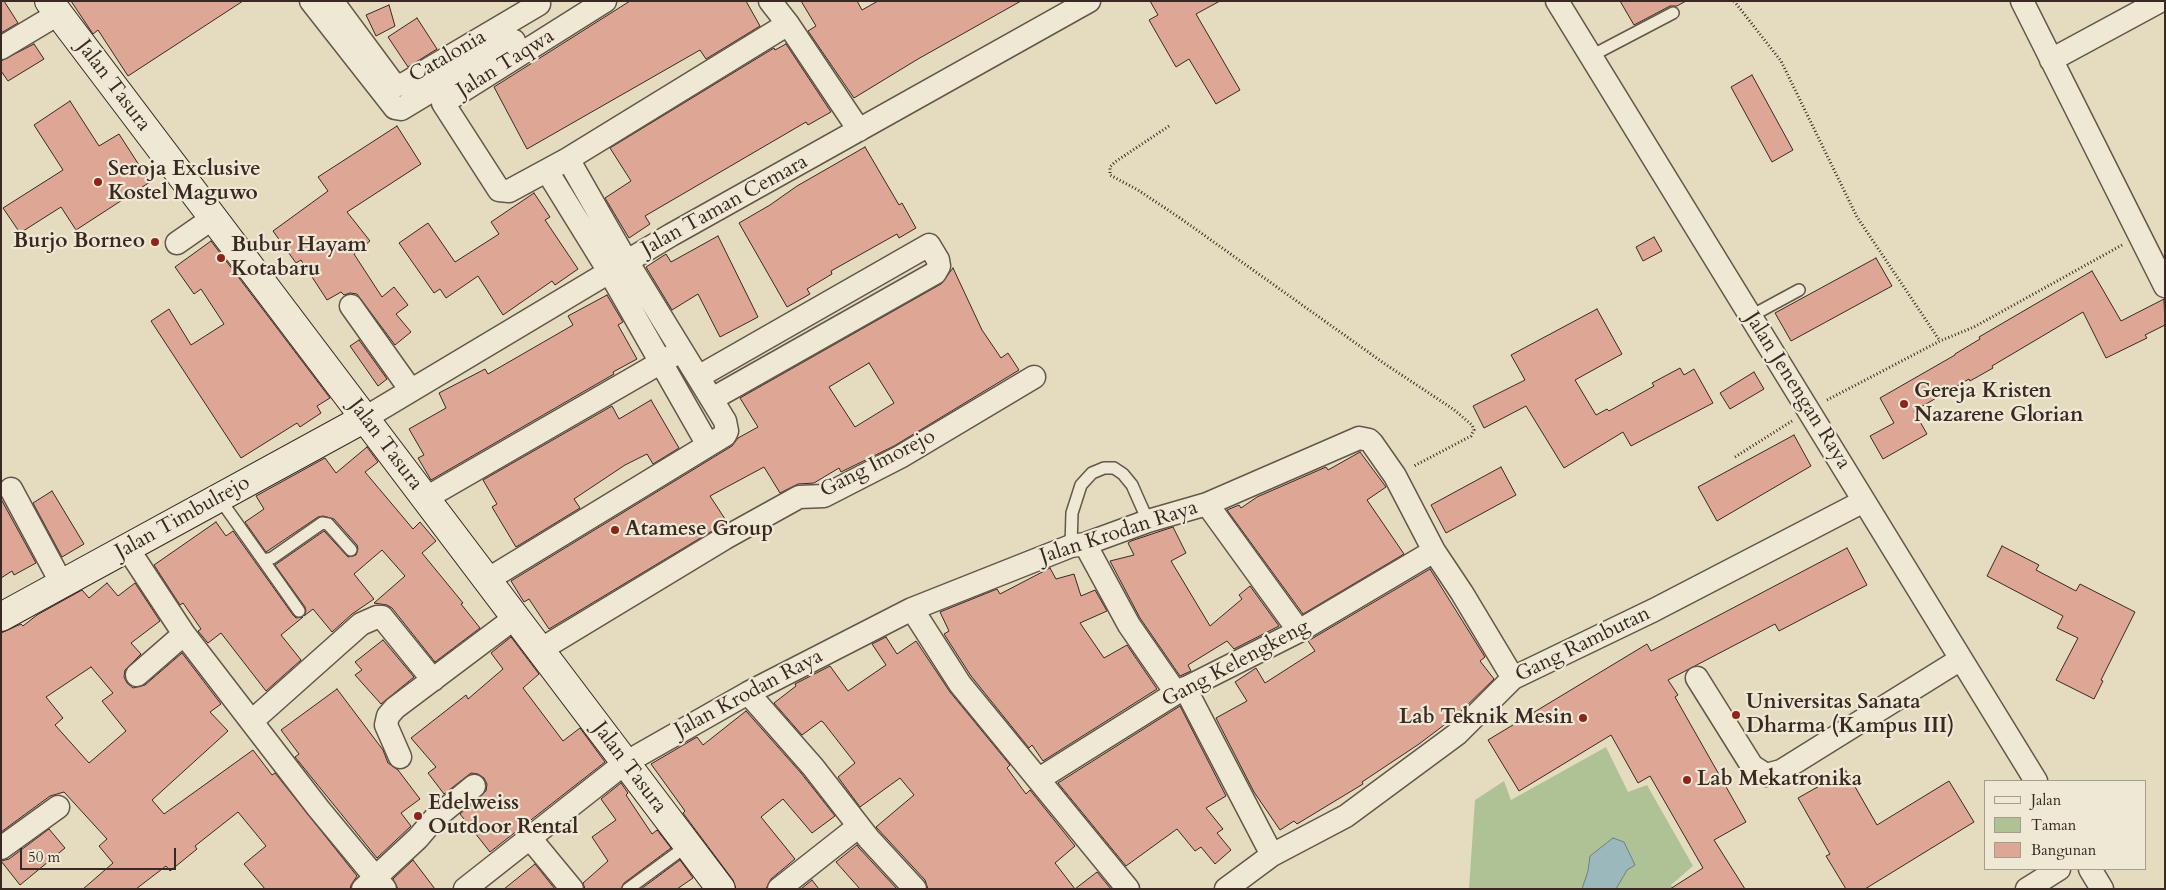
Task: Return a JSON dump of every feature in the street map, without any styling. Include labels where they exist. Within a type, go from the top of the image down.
[{"type":"street","points":[[311,1],[395,108],[400,109],[573,5]]},
{"type":"street","name":"Catalonia","points":[[332,1],[394,86],[406,83],[539,2]]},
{"type":"street","name":"Jalan Taqwa","points":[[547,171],[510,191],[499,190],[443,103],[605,1]]},
{"type":"street","points":[[770,1],[788,24],[859,130]]},
{"type":"street","name":"Jalan Taman Cemara","points":[[365,418],[410,389],[618,267],[1089,1]]},
{"type":"street","name":"Jalan Jenengan Raya","points":[[1557,1],[2035,780]]},
{"type":"street","points":[[2022,1],[2138,236],[2165,286]]},
{"type":"street","points":[[2051,60],[2160,1]]},
{"type":"street","points":[[1,48],[53,7]]},
{"type":"street","name":"Jalan Tasura","points":[[53,7],[688,845],[712,886]]},
{"type":"street","points":[[487,580],[725,435],[727,431],[726,424],[682,350],[547,171],[788,24]]},
{"type":"street","points":[[568,159],[661,362],[708,445]]},
{"type":"street","points":[[177,243],[213,218]]},
{"type":"street","points":[[698,377],[929,245],[938,260],[939,266],[935,273],[712,400]]},
{"type":"street","points":[[841,296],[854,320]]},
{"type":"street","points":[[351,306],[410,389]]},
{"type":"street","points":[[772,334],[786,358]]},
{"type":"street","points":[[426,498],[682,350]]},
{"type":"street","name":"Gang Imorejo","points":[[540,650],[724,538],[799,497],[824,496],[833,492],[900,457],[1034,377]]},
{"type":"street","name":"Jalan Timbulrejo","points":[[1,617],[365,418]]},
{"type":"street","name":"Jalan Krodan Raya","points":[[465,889],[625,762],[748,693],[912,609],[1078,545],[1148,521],[1207,504],[1359,438],[1369,440],[1395,476],[1434,551],[1462,593],[1513,678]]},
{"type":"street","points":[[11,489],[62,584]]},
{"type":"street","name":"Gang Rambutan","points":[[1226,889],[1272,856],[1346,816],[1457,734],[1513,678],[1654,610],[1864,501]]},
{"type":"street","points":[[1207,504],[1299,631]]},
{"type":"street","points":[[1078,545],[1129,624],[1181,691],[1272,856]]},
{"type":"street","points":[[128,549],[184,634],[318,808],[374,885],[435,818],[474,786]]},
{"type":"street","name":"Gang Kelengkeng","points":[[1038,779],[1181,691],[1299,631],[1434,551]]},
{"type":"street","points":[[912,609],[960,684],[1128,889]]},
{"type":"street","points":[[252,721],[361,624],[377,616],[382,617],[433,680]]},
{"type":"street","points":[[400,757],[386,725],[388,716],[395,708],[516,617]]},
{"type":"street","points":[[137,675],[184,634]]},
{"type":"street","points":[[1697,678],[1752,766],[1766,775],[1781,771],[1961,659]]},
{"type":"street","points":[[748,693],[813,767],[859,826],[916,889]]},
{"type":"street","points":[[1,848],[58,807]]},
{"type":"street","points":[[779,889],[859,826]]},
{"type":"street","points":[[529,837],[572,889]]},
{"type":"street","points":[[2027,889],[2057,870]]},
{"type":"street","points":[[2091,870],[2102,889]]},
{"type":"lane","points":[[1591,56],[1673,13]]},
{"type":"lane","points":[[1751,316],[1799,290]]},
{"type":"lane","points":[[1078,545],[1072,513],[1081,485],[1092,473],[1104,468],[1114,468],[1132,484],[1148,521]]},
{"type":"lane","points":[[219,498],[299,611]]},
{"type":"lane","points":[[262,560],[272,558],[322,523],[328,524],[351,550]]},
{"type":"lane","points":[[628,889],[688,845]]},
{"type":"path","points":[[1734,1],[1781,61],[1857,217],[1940,341]]},
{"type":"path","points":[[1169,126],[1115,162],[1110,167],[1110,175],[1138,190],[1180,218],[1384,364],[1453,409],[1472,425],[1474,430],[1471,436],[1395,476]]},
{"type":"path","points":[[1735,457],[1808,410],[1940,341],[1974,328],[2138,236]]},
{"type":"green space","points":[[1606,747],[1628,792],[1647,785],[1693,866],[1671,885],[1673,889],[1469,889],[1475,800],[1504,781],[1511,800]]},
{"type":"water","points":[[1613,838],[1624,842],[1635,865],[1627,870],[1616,889],[1582,889],[1588,871],[1590,856]]},
{"type":"building","points":[[1,1],[4,1],[18,23],[1,33]]},
{"type":"building","points":[[71,1],[243,1],[128,76],[98,30],[93,34]]},
{"type":"building","points":[[630,1],[746,1],[760,26],[706,59],[700,50],[527,149],[494,87]]},
{"type":"building","points":[[801,1],[857,1],[862,10],[878,1],[1021,1],[918,59],[854,98],[808,31],[816,26]]},
{"type":"building","points":[[1150,1],[1220,1],[1196,14],[1240,90],[1216,104],[1189,59],[1176,67],[1149,20],[1158,15]]},
{"type":"building","points":[[1620,1],[1686,1],[1677,6],[1670,6],[1634,25]]},
{"type":"building","points":[[389,5],[395,26],[376,36],[366,15]]},
{"type":"building","points":[[417,18],[437,49],[408,67],[388,37]]},
{"type":"building","points":[[34,44],[44,59],[8,81],[1,71],[1,61]]},
{"type":"building","points":[[786,44],[831,112],[808,125],[806,122],[645,216],[650,224],[629,238],[605,198],[631,181],[610,148],[774,48],[775,50]]},
{"type":"building","points":[[1752,75],[1793,150],[1772,162],[1731,87]]},
{"type":"building","points":[[70,101],[99,146],[119,134],[150,182],[76,230],[61,207],[20,233],[3,208],[63,170],[34,125]]},
{"type":"building","points":[[397,126],[421,164],[347,212],[370,241],[354,254],[382,297],[394,287],[408,305],[396,314],[411,332],[395,345],[357,294],[350,293],[344,295],[341,292],[327,300],[301,260],[296,263],[273,231],[328,191],[318,177]]},
{"type":"building","points":[[865,147],[899,205],[902,203],[916,228],[899,238],[897,234],[831,271],[832,274],[807,289],[810,294],[787,307],[739,223],[797,186]]},
{"type":"building","points":[[534,193],[550,217],[545,220],[578,269],[555,285],[552,281],[503,315],[478,276],[446,298],[440,289],[434,293],[399,243],[428,223],[455,262],[499,234],[491,222]]},
{"type":"building","points":[[718,236],[758,317],[720,337],[698,294],[672,310],[646,267],[666,254],[671,262]]},
{"type":"building","points":[[1654,237],[1662,251],[1643,261],[1636,247]]},
{"type":"building","points":[[211,241],[330,398],[317,406],[321,413],[300,427],[297,423],[241,458],[151,321],[169,309],[191,345],[224,324],[201,289],[194,294],[175,267]]},
{"type":"building","points":[[1876,258],[1892,286],[1791,341],[1775,313]]},
{"type":"building","points":[[953,268],[982,330],[1001,358],[1008,353],[1019,370],[894,446],[841,472],[839,468],[814,483],[798,484],[780,493],[764,467],[710,496],[727,522],[549,629],[529,599],[524,602],[511,581],[732,446],[738,438],[758,427],[740,398],[941,284]],"holes":[[[869,363],[894,403],[855,427],[829,387]]]},
{"type":"building","points":[[2092,271],[2121,321],[2164,299],[2165,325],[2145,335],[2147,338],[2106,358],[2083,312],[1992,366],[1993,368],[1970,381],[1969,379],[1914,411],[1927,434],[1883,459],[1870,436],[1894,423],[1880,398],[1955,355],[1980,339],[1979,337]]},
{"type":"building","points":[[607,295],[623,322],[618,325],[637,359],[431,480],[418,458],[424,455],[409,429],[446,408],[439,393],[485,369],[488,374],[573,325],[568,316]]},
{"type":"building","points":[[1597,309],[1622,354],[1575,380],[1596,415],[1607,409],[1609,411],[1654,386],[1652,383],[1680,368],[1684,375],[1694,369],[1713,403],[1631,446],[1623,432],[1564,468],[1526,406],[1484,428],[1473,406],[1525,380],[1511,355]]},
{"type":"building","points":[[359,340],[387,379],[378,386],[350,346]]},
{"type":"building","points":[[1754,372],[1764,389],[1730,409],[1720,393]]},
{"type":"building","points":[[651,400],[679,448],[653,464],[647,454],[625,465],[574,499],[580,508],[516,547],[492,507],[497,504],[483,480],[612,406],[619,419]]},
{"type":"building","points":[[1794,435],[1811,466],[1717,521],[1698,487]]},
{"type":"building","points":[[367,447],[378,462],[365,472],[413,529],[420,522],[436,541],[422,553],[463,603],[461,604],[480,628],[435,662],[392,608],[387,605],[374,603],[405,576],[382,550],[354,574],[374,599],[352,614],[332,632],[313,609],[304,616],[305,607],[275,565],[324,531],[348,557],[356,555],[357,545],[334,519],[323,516],[318,517],[266,552],[245,522],[264,509],[256,496],[325,458],[336,473]]},
{"type":"building","points":[[1360,452],[1386,487],[1367,500],[1404,554],[1303,614],[1227,510],[1239,505],[1241,508],[1257,497],[1326,467],[1328,470]]},
{"type":"building","points":[[1501,467],[1516,495],[1446,533],[1431,505]]},
{"type":"building","points":[[52,491],[84,544],[62,557],[33,503]]},
{"type":"building","points":[[1,499],[36,563],[14,575],[12,571],[1,578]]},
{"type":"building","points":[[216,522],[226,536],[233,531],[293,615],[296,618],[303,617],[281,635],[301,660],[266,691],[221,633],[208,643],[198,631],[201,629],[183,603],[180,605],[154,565]]},
{"type":"building","points":[[1173,527],[1186,553],[1171,561],[1210,626],[1242,599],[1239,595],[1250,586],[1279,626],[1234,649],[1227,641],[1188,665],[1191,671],[1180,676],[1140,618],[1110,561],[1134,555],[1128,543],[1131,541]]},
{"type":"building","points":[[2002,546],[2039,565],[2036,570],[2076,591],[2080,584],[2135,612],[2101,680],[2103,681],[2094,699],[2056,680],[2078,638],[2057,628],[2063,616],[1987,576]]},
{"type":"building","points":[[1847,548],[1867,585],[1779,631],[1775,624],[1668,680],[1678,695],[1675,697],[1746,822],[1714,840],[1745,889],[1670,889],[1703,868],[1650,776],[1638,783],[1611,735],[1519,791],[1488,740],[1647,644],[1651,651]]},
{"type":"building","points":[[1050,568],[1056,579],[1074,574],[1081,596],[1095,590],[1107,611],[1080,623],[1104,658],[1127,645],[1157,689],[1043,761],[1032,745],[1029,748],[971,676],[944,634],[949,631],[940,612],[997,589],[1000,594]]},
{"type":"building","points":[[1430,569],[1485,657],[1480,661],[1494,679],[1456,716],[1419,744],[1362,782],[1363,784],[1297,824],[1294,821],[1280,830],[1254,792],[1216,718],[1247,701],[1235,682],[1256,668],[1265,683],[1315,651],[1308,641]]},
{"type":"building","points":[[107,583],[118,596],[135,583],[160,621],[131,643],[141,654],[125,670],[124,677],[133,688],[145,685],[182,653],[221,704],[210,712],[228,731],[152,800],[164,814],[253,750],[272,775],[275,773],[357,876],[350,889],[265,889],[244,864],[266,846],[238,812],[195,846],[197,849],[170,871],[166,866],[136,889],[83,889],[113,863],[99,846],[107,839],[64,792],[50,796],[1,832],[1,633],[21,624],[23,626],[37,615],[82,590],[89,598]],"holes":[[[91,667],[113,693],[102,701],[126,731],[89,763],[55,725],[63,718],[46,697]]]},
{"type":"building","points":[[511,637],[539,674],[523,688],[563,741],[580,728],[605,762],[490,852],[460,814],[486,791],[487,784],[484,778],[478,774],[471,773],[444,794],[428,773],[436,767],[411,738],[466,695],[468,699],[503,669],[491,653]]},
{"type":"building","points":[[886,637],[897,654],[916,641],[950,692],[1010,765],[1007,768],[1026,794],[1030,790],[1075,846],[1055,863],[1075,889],[928,889],[925,880],[876,827],[914,795],[900,778],[860,807],[838,777],[855,763],[823,722],[821,721],[802,735],[774,703],[796,686],[795,684],[830,666],[848,691],[886,665],[872,644]]},
{"type":"building","points":[[383,640],[414,677],[381,704],[355,675],[362,670],[355,662]]},
{"type":"building","points":[[337,689],[383,750],[388,763],[398,770],[420,799],[401,813],[411,826],[377,858],[295,757],[299,754],[281,730]]},
{"type":"building","points":[[1180,706],[1226,796],[1206,808],[1223,829],[1217,833],[1231,850],[1215,864],[1201,847],[1195,851],[1177,829],[1126,866],[1058,783]]},
{"type":"building","points":[[746,711],[801,773],[835,816],[812,833],[783,799],[761,817],[795,859],[771,879],[766,889],[736,889],[733,880],[683,813],[685,811],[651,764],[697,737],[703,745]]},
{"type":"building","points":[[1846,771],[1877,825],[1949,781],[1974,822],[1865,889],[1846,889],[1826,856],[1830,854],[1798,798]]},
{"type":"building","points":[[621,783],[628,793],[626,795],[652,834],[657,830],[671,848],[624,883],[621,889],[585,889],[583,883],[608,861],[592,837],[616,820],[601,799]]},
{"type":"building","points":[[49,829],[65,848],[20,885],[1,861],[9,859]]},
{"type":"building","points":[[857,845],[897,889],[860,889],[836,862]]},
{"type":"building","points":[[413,860],[435,889],[398,889],[393,879]]},
{"type":"building","points":[[680,860],[693,878],[677,889],[641,889]]},
{"type":"building","points":[[535,864],[555,889],[504,889]]},
{"type":"building","points":[[1097,872],[1111,889],[1075,889]]},
{"type":"building","points":[[812,880],[819,889],[801,889]]},
{"type":"place","name":"Seroja Exclusive Kostel Maguwo","points":[[98,182]]},
{"type":"place","name":"Burjo Borneo","points":[[155,242]]},
{"type":"place","name":"Bubur Hayam Kotabaru","points":[[221,258]]},
{"type":"place","name":"Gereja Kristen Nazarene Glorian","points":[[1904,404]]},
{"type":"place","name":"Atamese Group","points":[[615,530]]},
{"type":"place","name":"Universitas Sanata Dharma (Kampus III)","points":[[1736,715]]},
{"type":"place","name":"Lab Teknik Mesin","points":[[1583,718]]},
{"type":"place","name":"Lab Mekatronika","points":[[1687,780]]},
{"type":"place","name":"Edelweiss Outdoor Rental","points":[[418,816]]}]
